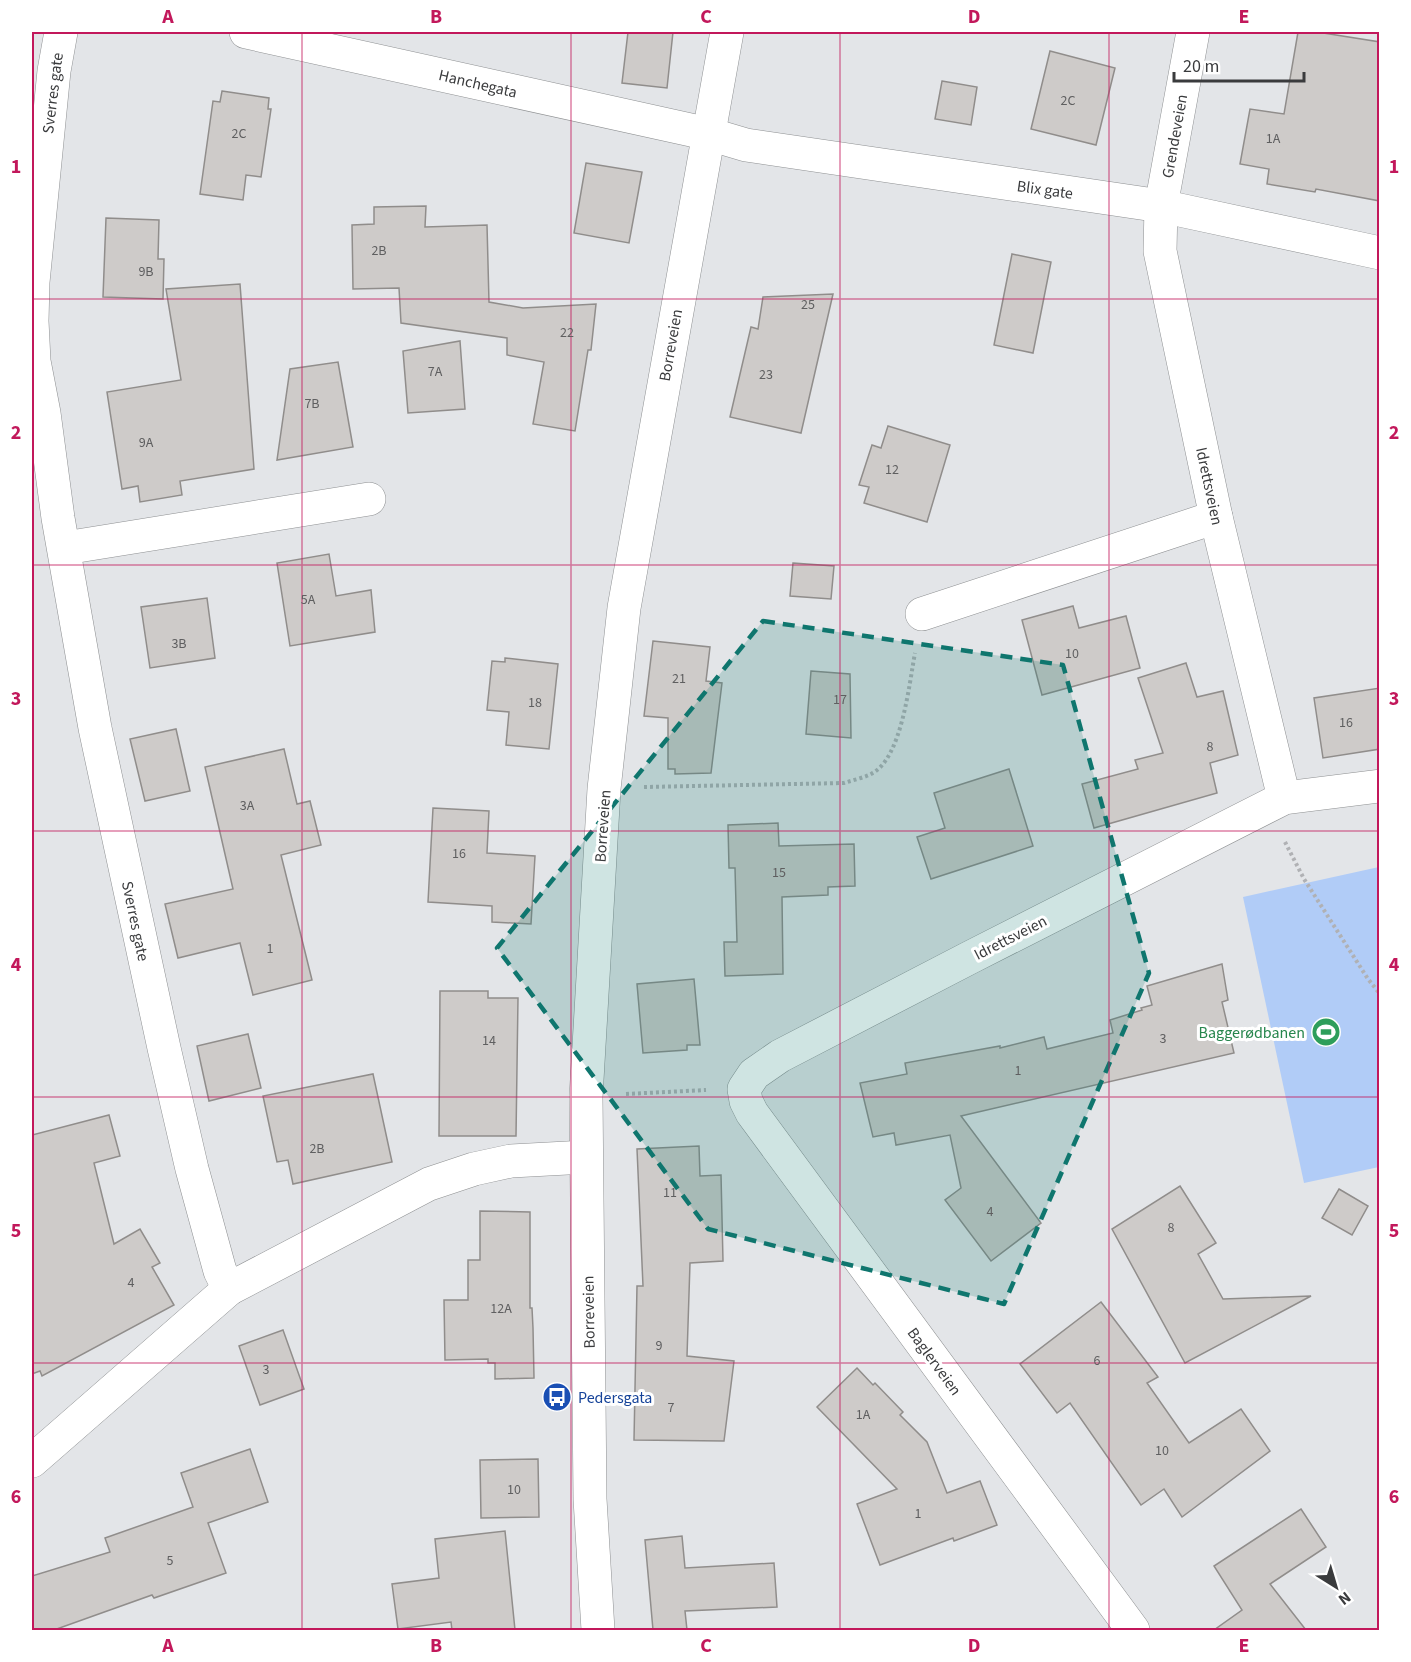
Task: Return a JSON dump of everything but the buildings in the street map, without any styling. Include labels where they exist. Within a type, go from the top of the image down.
[{"type":"street","name":"Sverres gate","points":[[61,32],[54,71],[33,282],[34,361],[44,412],[58,518],[95,728],[164,1048],[208,1229],[220,1272],[229,1289]]},
{"type":"street","name":"Hanchegata","points":[[246,32],[709,134]]},
{"type":"street","name":"Borreveien","points":[[598,1630],[590,1499],[586,1097],[604,789],[624,608],[728,32]]},
{"type":"street","name":"Grendeveien","points":[[1161,206],[1193,32]]},
{"type":"street","name":"Blix gate","points":[[709,134],[746,145],[1161,206],[1380,253]]},
{"type":"street","name":"Idrettsveien","points":[[1161,206],[1160,251],[1276,803]]},
{"type":"street","points":[[65,548],[369,499]]},
{"type":"street","points":[[922,614],[1216,517]]},
{"type":"street","name":"Idrettsveien","points":[[744,1089],[754,1074],[780,1056],[979,952],[1276,803],[1380,786]]},
{"type":"street","name":"Baglerveien","points":[[744,1089],[746,1101],[752,1113],[1133,1630]]},
{"type":"street","points":[[32,1461],[229,1289],[429,1184],[474,1169],[511,1161],[586,1157]]},
{"type":"path","points":[[604,789],[844,783],[873,774],[884,763],[895,744],[903,719],[922,614]]},
{"type":"path","points":[[1276,803],[1304,879],[1380,994]]},
{"type":"path","points":[[586,1097],[744,1089]]},
{"type":"highlighted area","points":[[763,621],[1063,665],[1149,973],[1004,1304],[708,1229],[497,948]]},
{"type":"shaded area","name":"Baggerødbanen","points":[[1379,867],[1379,1167],[1304,1183],[1243,897]]},
{"type":"place","name":"Baggerødbanen","points":[[1326,1032]]},
{"type":"place","name":"Pedersgata","points":[[557,1397]]}]
